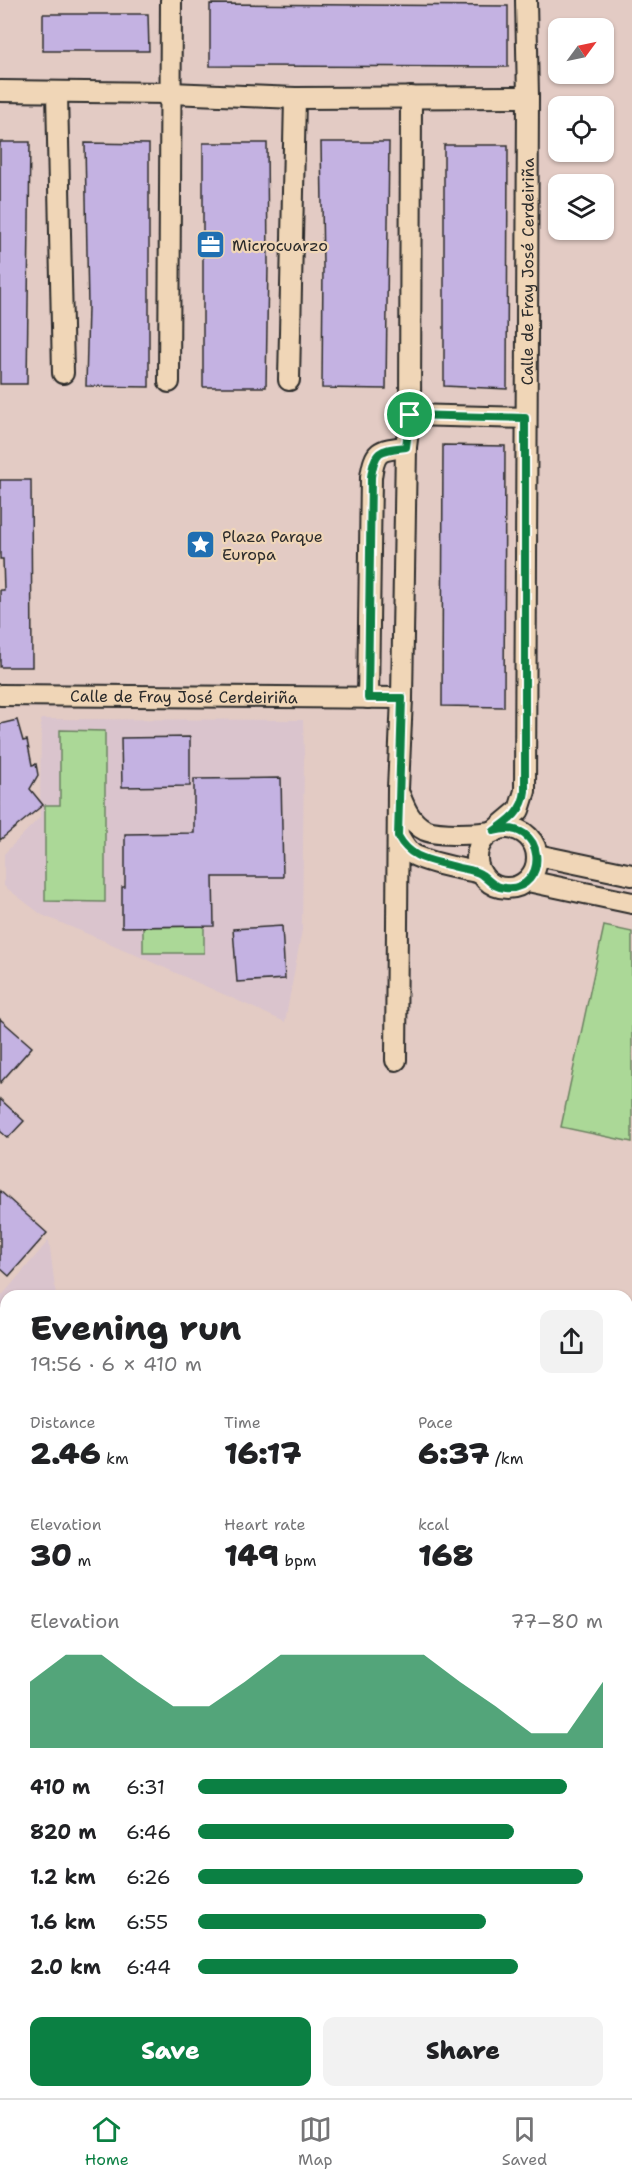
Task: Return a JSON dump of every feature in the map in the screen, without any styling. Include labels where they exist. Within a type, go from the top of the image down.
[{"type":"street","points":[[169,382],[171,0]]},
{"type":"street","name":"Calle de Fray José Cerdeiriña","points":[[494,831],[519,810],[525,791],[528,97],[526,0]]},
{"type":"street","points":[[0,91],[170,93],[295,98],[528,97]]},
{"type":"street","points":[[57,93],[63,373]]},
{"type":"street","points":[[396,1060],[398,789],[402,698],[406,447],[410,415],[411,97]]},
{"type":"street","points":[[289,380],[295,98]]},
{"type":"street","points":[[410,415],[525,418]]},
{"type":"street","points":[[368,698],[371,477],[374,459],[379,452],[385,449],[406,447]]},
{"type":"street","name":"Calle de Fray José Cerdeiriña","points":[[0,695],[402,698]]},
{"type":"street","points":[[398,789],[405,810],[426,830],[468,835],[504,828],[522,832],[530,838],[537,855],[537,865],[528,881]]},
{"type":"street","points":[[494,831],[485,837],[477,855],[481,873],[486,880],[502,888],[512,888],[528,881],[632,903]]},
{"type":"street","points":[[398,836],[412,854],[481,873]]},
{"type":"street","points":[[537,855],[632,875]]},
{"type":"shaded area","points":[[41,719],[303,720],[302,930],[285,1022],[42,915],[4,886],[4,854],[40,817]]},
{"type":"shaded area","points":[[49,1240],[55,1290],[7,1290]]},
{"type":"green space","points":[[60,730],[105,731],[105,902],[45,901],[45,805],[60,805]]},
{"type":"green space","points":[[204,926],[204,953],[143,953],[143,927]]},
{"type":"green space","points":[[604,926],[632,932],[632,1142],[561,1127]]},
{"type":"building","points":[[210,4],[508,6],[508,67],[210,66]]},
{"type":"building","points":[[43,14],[148,14],[149,51],[43,51]]},
{"type":"building","points":[[0,142],[30,142],[27,384],[0,384]]},
{"type":"building","points":[[321,142],[389,142],[386,389],[322,388]]},
{"type":"building","points":[[85,143],[149,144],[149,387],[86,386],[88,307]]},
{"type":"building","points":[[203,143],[267,143],[266,387],[203,387]]},
{"type":"building","points":[[444,145],[508,145],[507,389],[444,386]]},
{"type":"building","points":[[443,445],[505,446],[504,707],[442,706]]},
{"type":"building","points":[[0,480],[31,480],[32,667],[0,667],[0,590],[4,590],[3,559],[0,559]]},
{"type":"building","points":[[17,720],[23,741],[27,740],[32,765],[36,764],[38,775],[30,789],[43,805],[0,840],[0,724]]},
{"type":"building","points":[[190,737],[190,786],[122,787],[121,738]]},
{"type":"building","points":[[281,778],[283,877],[213,877],[214,926],[122,927],[125,834],[194,833],[194,779]]},
{"type":"building","points":[[282,926],[285,979],[237,982],[233,929]]},
{"type":"building","points":[[0,1019],[32,1047],[0,1083]]},
{"type":"building","points":[[0,1099],[24,1121],[8,1138],[0,1131]]},
{"type":"building","points":[[0,1191],[47,1233],[9,1276],[0,1268]]},
{"type":"place","name":"Microcuarzo","points":[[211,245]]},
{"type":"place","name":"Plaza Parque Europa","points":[[201,545]]},
{"type":"route","points":[[410,415],[525,418],[525,791],[519,810],[494,831],[504,828],[513,829],[530,838],[535,846],[537,865],[528,881],[512,888],[494,886],[481,873],[422,858],[412,854],[403,845],[398,836],[402,698],[368,698],[371,477],[374,459],[379,452],[385,449],[406,447],[410,415]]}]
